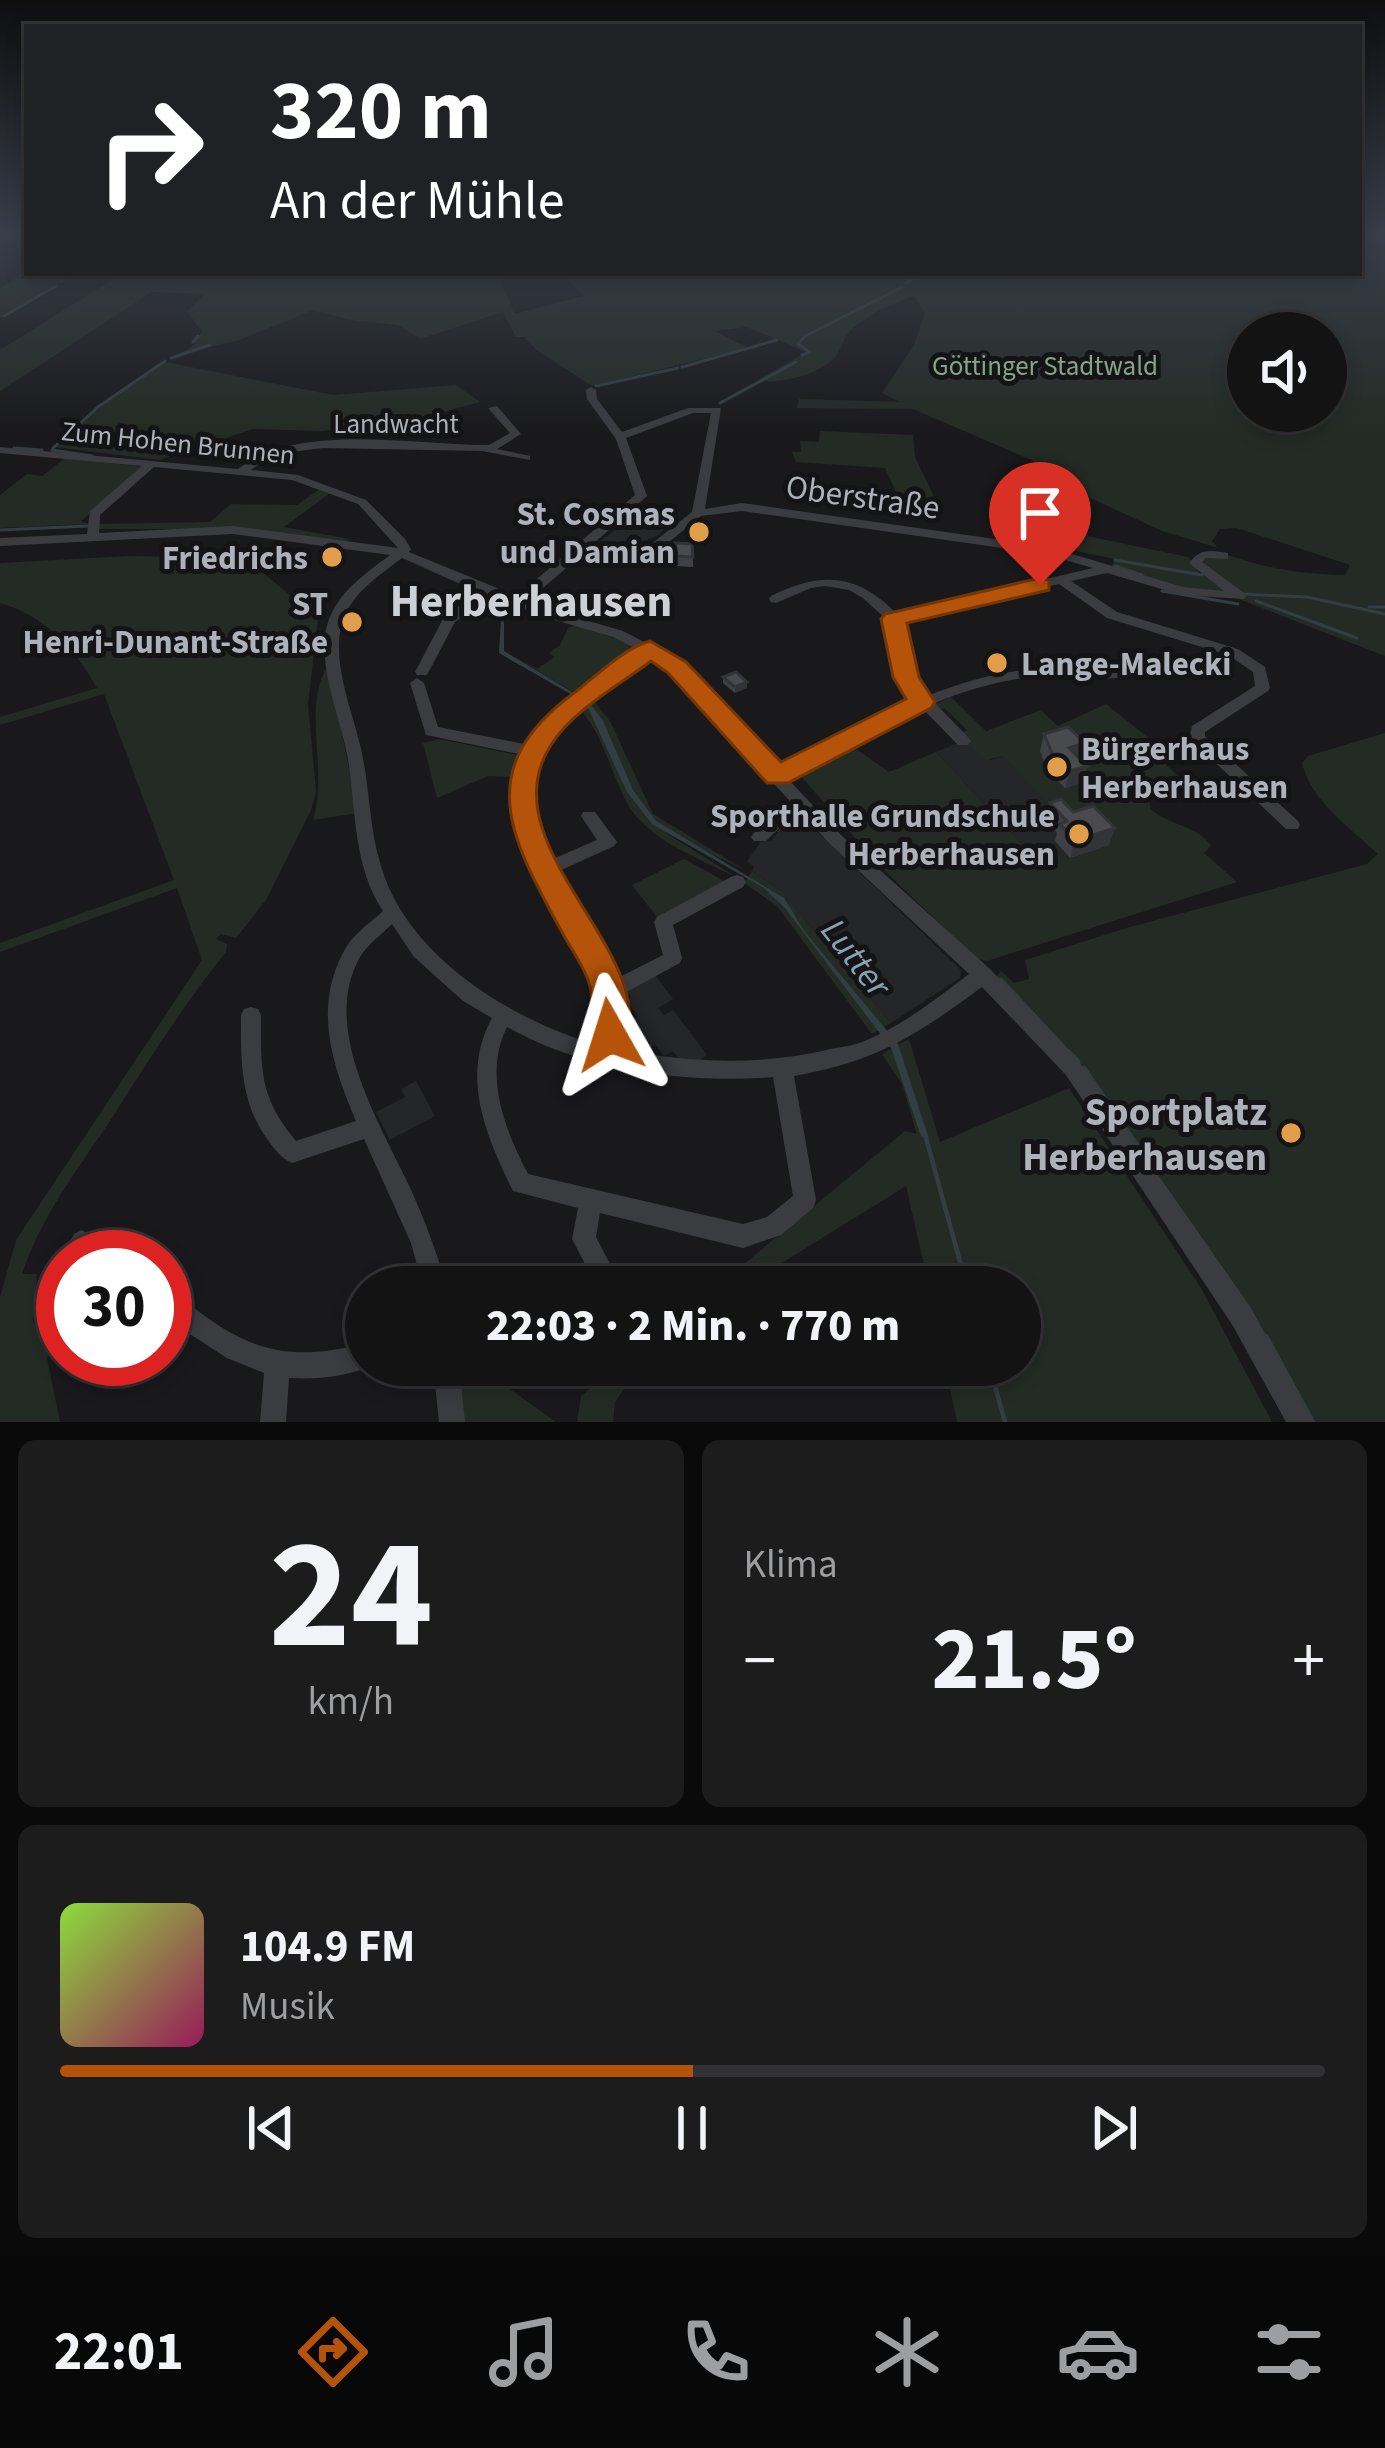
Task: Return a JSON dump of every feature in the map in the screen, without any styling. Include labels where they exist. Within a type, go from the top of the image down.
[{"type":"street","points":[[519,602],[640,497],[620,437],[592,399],[591,390]]},
{"type":"street","points":[[573,558],[636,552],[666,542],[698,513],[717,411],[704,407],[620,437]]},
{"type":"street","name":"Landwacht","points":[[483,449],[516,434],[493,408]]},
{"type":"street","name":"Landwacht","points":[[243,470],[252,461],[297,448],[483,449],[526,458]]},
{"type":"street","name":"Zum Hohen Brunnen","points":[[0,450],[294,477],[337,490],[370,508],[394,549]]},
{"type":"street","points":[[93,536],[94,514],[150,465]]},
{"type":"street","name":"Oberstraße","points":[[698,513],[742,506],[1045,550],[1198,595],[1238,596],[1195,563],[1204,554],[1224,556]]},
{"type":"street","points":[[0,542],[244,530],[394,549],[488,592],[650,649],[677,668],[800,800],[1035,1027],[1095,1097],[1242,1317],[1296,1415]]},
{"type":"street","points":[[394,549],[355,586],[332,620],[334,664],[370,856],[392,914],[448,977],[503,1014],[606,1055],[691,1072],[782,1069],[878,1045],[982,976]]},
{"type":"street","points":[[894,619],[1113,568]]},
{"type":"street","points":[[1063,581],[1112,615],[1233,652],[1260,670],[1263,688],[1197,730],[1197,738],[1292,825]]},
{"type":"street","points":[[776,599],[807,585],[848,584],[870,593],[894,619],[906,677],[922,702],[963,741]]},
{"type":"street","points":[[488,592],[448,620],[420,678],[431,731],[532,751]]},
{"type":"street","points":[[606,1055],[612,1024],[610,991],[528,837],[520,803],[532,751],[582,697],[650,649]]},
{"type":"street","points":[[777,776],[922,702],[1018,675],[1086,669],[1112,674]]},
{"type":"street","points":[[760,837],[800,800]]},
{"type":"street","points":[[544,870],[612,848],[590,816]]},
{"type":"street","points":[[610,991],[673,958],[663,922],[737,882]]},
{"type":"street","points":[[392,914],[353,946],[339,987],[345,1066],[368,1127],[428,1248],[431,1266]]},
{"type":"street","points":[[503,1014],[485,1052],[494,1132],[521,1183],[743,1236],[773,1228],[802,1204],[806,1194],[782,1069]]},
{"type":"street","points":[[250,1015],[253,1092],[265,1123],[292,1153],[368,1127]]},
{"type":"street","points":[[591,1200],[584,1239],[599,1266]]},
{"type":"street","points":[[192,1322],[235,1352],[278,1367],[345,1360]]},
{"type":"street","points":[[273,1422],[278,1367]]},
{"type":"street","points":[[448,1386],[452,1422]]},
{"type":"shaded area","points":[[643,511],[676,518],[657,536],[627,547],[600,541]]},
{"type":"shaded area","points":[[410,562],[511,602],[504,608],[504,651],[589,702],[603,721],[633,790],[656,821],[784,898],[805,932],[898,1044],[929,1139],[921,1136],[891,1048],[785,908],[764,888],[652,824],[627,792],[589,710],[574,696],[499,653],[502,602]]},
{"type":"shaded area","points":[[966,740],[990,760],[1003,756],[1015,764],[1052,804],[1109,845],[1065,860],[1031,853],[936,752]]},
{"type":"shaded area","points":[[789,815],[801,816],[961,970],[960,978],[891,1023],[781,891],[752,871],[747,861],[761,842],[772,840]]},
{"type":"shaded area","points":[[655,975],[673,999],[658,1008],[664,1015],[673,1010],[707,1055],[698,1061],[680,1060],[673,1051],[664,1056],[655,1045],[645,1050],[632,1033],[629,1023],[638,1017],[626,990]]},
{"type":"shaded area","points":[[416,1081],[435,1116],[390,1140],[376,1112],[405,1097],[401,1089]]},
{"type":"green space","points":[[0,302],[27,302],[0,318]]},
{"type":"green space","name":"Göttinger Stadtwald","points":[[76,302],[136,302],[0,391],[0,350]]},
{"type":"green space","name":"Göttinger Stadtwald","points":[[196,302],[510,302],[515,314],[559,302],[898,302],[860,322],[824,366],[778,381],[758,380],[806,352],[747,327],[715,331],[748,348],[592,386],[524,337],[516,337],[503,312],[420,339],[398,325],[313,310],[239,340],[179,354],[194,345],[202,331],[187,312]]},
{"type":"green space","name":"Göttinger Stadtwald","points":[[918,302],[1385,302],[1385,656],[1236,598],[1170,586],[1112,566],[1115,559],[1076,551],[1082,535],[1188,557],[1200,574],[1205,572],[1198,561],[1220,552],[1312,573],[1345,575],[1350,565],[1237,528],[1220,529],[1212,541],[1219,548],[1162,531],[1075,491],[1036,462],[913,409],[797,408],[799,399],[900,402],[882,393],[914,345],[925,313]]},
{"type":"green space","points":[[165,362],[333,395],[456,385],[480,402],[404,422],[321,431],[253,429],[159,460],[55,447],[99,408]]},
{"type":"green space","points":[[820,431],[913,435],[915,457],[942,513],[905,511],[885,468],[796,462],[792,452],[801,452],[800,441],[819,442]]},
{"type":"green space","points":[[65,458],[144,467],[81,521],[89,524],[0,528],[0,495],[27,474],[42,476]]},
{"type":"green space","points":[[320,489],[330,493],[284,527],[350,539],[344,543],[254,529],[99,529],[99,524],[210,522],[231,504],[297,505]]},
{"type":"green space","points":[[129,556],[245,558],[318,618],[308,704],[316,791],[311,810],[266,900],[236,938],[221,934],[216,939],[227,944],[226,952],[180,1013],[41,1230],[36,1230],[22,1274],[36,1274],[36,1386],[53,1386],[60,1422],[0,1422],[0,1297],[16,1240],[202,960],[177,888],[0,952],[0,943],[174,880],[104,694],[0,725],[0,717],[97,688],[57,635],[31,616],[0,603],[0,563]]},
{"type":"green space","points":[[576,625],[638,650],[577,694],[504,651],[537,669],[555,657],[549,653],[560,645],[568,628]]},
{"type":"green space","points":[[328,665],[358,813],[313,820],[318,781],[317,700]]},
{"type":"green space","points":[[951,697],[986,731],[1041,710],[1058,726],[1106,704],[1151,740],[1151,750],[1181,779],[1149,792],[1150,809],[1206,839],[1211,846],[1204,853],[1237,882],[987,961],[975,958],[879,865],[800,775],[850,745],[889,772],[936,752],[1031,853],[1052,846],[1065,860],[1108,845],[1050,803],[1003,756],[985,760],[960,734],[967,730],[944,708],[936,711],[933,705]]},
{"type":"green space","points":[[591,698],[610,721],[653,814],[745,870],[664,832],[738,878],[676,848],[636,816],[580,709]]},
{"type":"green space","points":[[1385,733],[1385,1422],[1309,1422],[1247,1314],[994,980],[1001,971],[1014,983],[1029,979],[1025,960],[1130,927],[1367,864],[1378,854],[1322,801],[1302,763],[1308,756]]},
{"type":"green space","points":[[439,739],[518,755],[514,777],[488,776],[437,798],[423,743]]},
{"type":"green space","points":[[684,859],[728,883],[670,915],[657,917],[632,885]]},
{"type":"green space","points":[[752,871],[781,891],[891,1023],[872,1034],[777,906],[744,883]]},
{"type":"green space","points":[[909,1039],[940,1142],[1069,1088],[1201,1288],[1272,1422],[957,1422],[949,1386],[1041,1386],[1041,1266],[924,1266],[906,1186],[777,1266],[741,1266],[905,1131],[917,1134],[902,1084],[882,1054]]},
{"type":"green space","points":[[457,1386],[505,1386],[556,1422],[462,1422]]},
{"type":"green space","points":[[594,1386],[626,1386],[615,1402],[613,1422],[577,1422],[581,1396]]},
{"type":"building","points":[[675,543],[692,544],[693,557],[676,556]]},
{"type":"building","points":[[736,672],[747,682],[735,687],[723,677]]},
{"type":"building","points":[[1068,727],[1085,743],[1069,748],[1087,766],[1070,771],[1052,753],[1044,734]]},
{"type":"building","points":[[1061,799],[1073,812],[1093,806],[1115,828],[1075,841],[1060,824],[1067,821],[1050,803]]},
{"type":"waterway","points":[[4,316],[28,302]]},
{"type":"waterway","points":[[802,355],[810,352],[798,344],[805,336],[872,302]]},
{"type":"waterway","points":[[193,342],[198,336]]},
{"type":"waterway","points":[[682,367],[777,340]]},
{"type":"waterway","points":[[171,358],[210,345]]},
{"type":"waterway","points":[[53,448],[98,407],[165,361]]},
{"type":"waterway","points":[[720,403],[796,362]]},
{"type":"waterway","points":[[596,386],[678,368]]},
{"type":"waterway","points":[[14,448],[42,450]]},
{"type":"waterway","points":[[52,450],[92,456]]},
{"type":"waterway","name":"Lutter","points":[[0,530],[88,526]]},
{"type":"waterway","points":[[1115,560],[1202,575]]},
{"type":"waterway","points":[[1115,566],[1142,575]]},
{"type":"waterway","points":[[1162,591],[1238,604]]},
{"type":"waterway","points":[[1242,594],[1307,597],[1385,614]]},
{"type":"waterway","points":[[1256,601],[1357,638]]},
{"type":"waterway","points":[[1369,607],[1385,607]]},
{"type":"waterway","points":[[1001,979],[1072,1055]]},
{"type":"waterway","points":[[1069,1052],[1072,1055]]},
{"type":"waterway","points":[[1072,1055],[1078,1061]]},
{"type":"waterway","points":[[1084,1068],[1150,1164]]},
{"type":"waterway","name":"Lutter","points":[[926,1138],[961,1266]]},
{"type":"waterway","points":[[1266,1336],[1313,1422]]},
{"type":"waterway","name":"Lutter","points":[[995,1386],[1005,1422]]},
{"type":"place","name":"St. Cosmas und Damian","points":[[699,532]]},
{"type":"place","name":"Friedrichs","points":[[332,557]]},
{"type":"place","name":"ST Henri-Dunant-Straße","points":[[352,622]]},
{"type":"place","name":"Lange-Malecki","points":[[997,663]]},
{"type":"place","name":"Bürgerhaus Herberhausen","points":[[1057,767]]},
{"type":"place","name":"Sporthalle Grundschule Herberhausen","points":[[1079,834]]},
{"type":"place","name":"Sportplatz Herberhausen","points":[[1291,1133]]},
{"type":"district","name":"Herberhausen","points":[[531,600]]},
{"type":"route","points":[[610,1035],[613,1013],[608,983],[544,870],[528,837],[520,803],[532,751],[557,719],[650,649],[677,668],[777,776],[922,702],[906,677],[894,619],[1040,585]]}]
